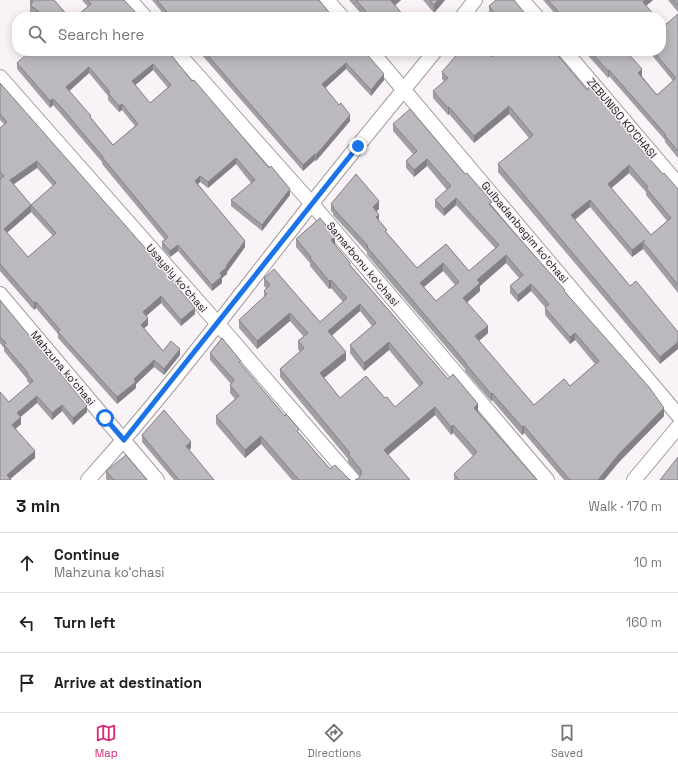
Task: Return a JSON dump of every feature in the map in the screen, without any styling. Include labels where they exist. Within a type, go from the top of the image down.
[{"type":"street","points":[[130,0],[141,12]]},
{"type":"street","points":[[327,0],[338,12]]},
{"type":"street","points":[[466,12],[475,0]]},
{"type":"street","points":[[522,0],[533,12]]},
{"type":"street","name":"Samarbonu koʻchasi","points":[[180,56],[312,204],[547,480]]},
{"type":"street","name":"Gulbadanbegim koʻchasi","points":[[375,56],[405,89],[678,415]]},
{"type":"street","points":[[88,480],[124,440],[218,324],[431,56]]},
{"type":"street","name":"ZEBUNISO KO'CHASI","points":[[570,56],[678,184]]},
{"type":"street","name":"Usaysiy koʻchasi","points":[[0,77],[218,324],[353,480]]},
{"type":"street","name":"Mahzuna koʻchasi","points":[[0,294],[157,480]]},
{"type":"street","points":[[634,480],[678,427]]},
{"type":"building","points":[[30,0],[54,0],[65,12],[39,12],[30,5],[33,2]]},
{"type":"building","points":[[88,0],[124,0],[135,12],[81,12],[91,4]]},
{"type":"building","points":[[157,0],[319,0],[329,12],[167,12]]},
{"type":"building","points":[[356,0],[392,0],[391,1],[401,12],[367,12]]},
{"type":"building","points":[[430,0],[438,0],[434,5]]},
{"type":"building","points":[[496,0],[514,0],[524,12],[494,12],[489,6]]},
{"type":"building","points":[[548,0],[645,0],[643,2],[652,12],[559,12]]},
{"type":"building","points":[[673,0],[678,0],[678,5]]},
{"type":"building","points":[[678,14],[678,151],[665,136],[666,135],[609,70],[608,71],[594,56],[630,56],[642,69],[638,73],[657,95],[676,78],[657,56],[666,56],[666,24]]},
{"type":"building","points":[[25,56],[172,56],[192,81],[194,80],[269,168],[271,166],[290,189],[262,225],[231,200],[255,180],[236,158],[208,182],[200,176],[195,181],[245,241],[226,266],[227,267],[220,273],[222,276],[212,285],[178,245],[170,251],[162,242],[168,237],[60,106],[53,99],[50,101],[17,63]],"holes":[[[153,64],[171,85],[150,103],[132,81]],[[89,67],[110,92],[108,93],[119,106],[122,104],[138,124],[113,145],[66,87]]]},
{"type":"building","points":[[208,56],[368,56],[384,74],[371,90],[346,63],[322,84],[339,105],[341,103],[350,115],[316,155],[315,154],[303,165]]},
{"type":"building","points":[[456,56],[558,56],[587,90],[589,87],[615,116],[639,145],[638,146],[678,189],[678,285],[643,242],[645,240],[632,250],[590,200],[571,215],[630,286],[636,281],[678,332],[678,342],[660,357],[498,164],[533,135],[509,106],[474,136],[433,91],[448,78],[442,72]],"holes":[[[629,165],[648,187],[646,188],[671,218],[651,235],[608,184]]]},
{"type":"building","points":[[0,83],[176,283],[175,284],[195,308],[181,320],[161,296],[143,312],[148,318],[141,325],[163,351],[171,341],[180,349],[164,369],[154,360],[134,379],[136,382],[117,397],[58,332],[60,330],[36,302],[34,303],[0,264],[0,179],[4,176],[0,172],[0,128],[7,122],[0,114]],"holes":[[[37,161],[56,183],[31,205],[10,180]],[[31,205],[56,233],[28,257],[4,229]]]},
{"type":"building","points":[[410,109],[465,174],[467,173],[492,202],[489,204],[649,387],[664,408],[619,454],[598,480],[570,480],[524,426],[522,427],[492,393],[491,394],[367,247],[368,246],[333,208],[334,207],[331,204],[356,174],[379,201],[373,207],[379,215],[376,217],[387,230],[385,231],[417,268],[446,244],[469,271],[499,245],[456,198],[444,209],[435,200],[451,186],[427,159],[414,170],[406,161],[417,151],[393,124]],"holes":[[[506,255],[523,275],[510,286],[518,295],[531,284],[549,304],[545,308],[570,337],[575,333],[599,361],[570,386],[564,379],[534,405],[475,336],[488,326],[463,298],[480,283],[477,280]],[[443,263],[459,282],[436,301],[420,283]]]},
{"type":"building","points":[[320,218],[335,236],[331,240],[350,263],[349,264],[448,379],[453,374],[478,404],[474,408],[537,480],[459,480],[454,474],[477,452],[453,425],[451,427],[435,407],[384,450],[410,480],[355,480],[359,478],[361,470],[348,454],[350,453],[280,369],[304,348],[298,341],[308,333],[290,313],[257,341],[239,320],[267,294],[264,291],[270,285],[264,278],[274,269],[320,322],[347,298],[331,280],[329,281],[296,239]],"holes":[[[360,304],[376,323],[350,345],[364,363],[389,342],[423,383],[395,407],[366,376],[340,398],[320,373],[346,352],[328,331]]]},
{"type":"building","points":[[0,300],[87,406],[73,418],[62,405],[52,413],[37,396],[17,413],[21,417],[12,425],[35,451],[7,475],[11,480],[0,480],[0,392],[9,402],[33,381],[4,345],[6,343],[0,337]]},
{"type":"building","points":[[222,338],[241,361],[239,362],[285,416],[286,414],[299,429],[297,431],[330,469],[335,465],[350,480],[299,480],[261,436],[245,450],[216,416],[239,396],[230,385],[234,380],[210,353]]},
{"type":"building","points":[[164,410],[191,442],[186,446],[214,480],[179,480],[142,435]]},
{"type":"building","points":[[126,455],[147,480],[114,480],[106,471]]},
{"type":"building","points":[[678,457],[678,480],[660,480]]},
{"type":"route","points":[[105,418],[124,440],[218,324],[358,146]]}]
